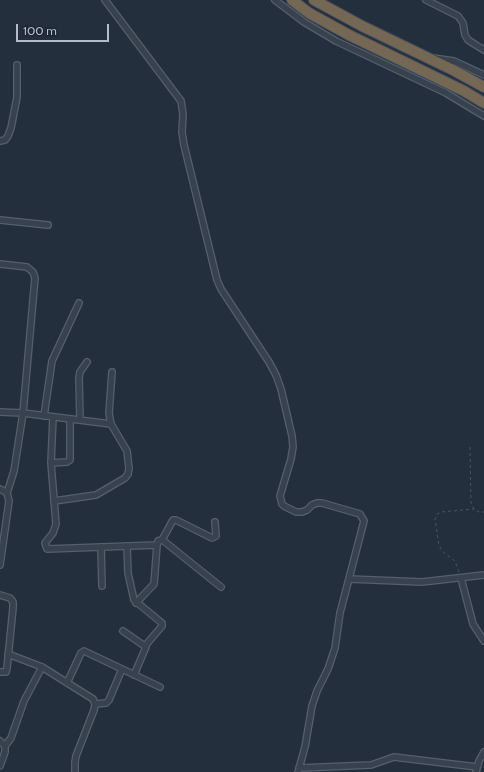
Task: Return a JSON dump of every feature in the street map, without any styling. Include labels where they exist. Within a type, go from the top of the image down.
[{"type":"highway","points":[[292,0],[309,13],[349,35],[458,88],[484,103]]},
{"type":"highway","points":[[318,1],[362,26],[484,87]]},
{"type":"street","points":[[105,0],[181,101],[184,145],[217,280],[221,289],[269,362],[281,389],[292,436],[293,447],[280,496],[282,504],[296,512],[302,512],[307,510],[312,505],[322,503],[360,514],[363,518],[364,524],[340,613],[335,648],[328,669],[317,691],[312,706],[305,747],[298,770],[371,765],[394,757],[476,770],[484,752]]},
{"type":"street","points":[[275,0],[304,22],[336,41],[446,93],[484,116]]},
{"type":"street","points":[[426,0],[458,16],[463,23],[465,35],[468,40],[484,50]]},
{"type":"street","points":[[427,58],[454,61],[483,73]]},
{"type":"street","points":[[0,141],[5,140],[11,128],[17,96],[17,66]]},
{"type":"street","points":[[0,220],[48,225]]},
{"type":"street","points":[[0,264],[27,267],[33,272],[35,278],[23,413],[14,471],[7,493],[9,501],[0,565]]},
{"type":"street","points":[[44,416],[50,370],[54,354],[79,303]]},
{"type":"street","points":[[80,420],[79,378],[80,372],[87,362]]},
{"type":"street","points":[[54,501],[96,495],[125,478],[128,474],[129,468],[127,451],[111,424],[109,413],[112,372]]},
{"type":"street","points":[[0,412],[23,413],[111,424]]},
{"type":"street","points":[[53,417],[51,463],[56,524],[54,532],[45,543],[47,549],[127,546],[165,542],[221,587]]},
{"type":"street","points":[[51,463],[67,462],[70,460],[70,419]]},
{"type":"street","points":[[0,489],[7,493]]},
{"type":"street","points":[[136,603],[154,584],[160,542],[173,520],[176,520],[214,538],[216,536],[215,522]]},
{"type":"street","points":[[127,546],[128,573],[132,596],[136,603],[162,623],[162,626],[145,646],[146,650],[134,674]]},
{"type":"street","points":[[101,547],[102,586]]},
{"type":"street","points":[[350,579],[422,582],[484,575]]},
{"type":"street","points":[[461,578],[473,624],[484,641]]},
{"type":"street","points":[[0,595],[10,598],[13,602],[6,672],[0,672]]},
{"type":"street","points":[[123,631],[145,646]]},
{"type":"street","points":[[67,682],[80,653],[84,651],[160,687]]},
{"type":"street","points":[[8,654],[42,667],[93,699],[95,704],[94,710],[76,756],[75,772]]},
{"type":"street","points":[[0,766],[5,752],[5,746],[11,738],[24,701],[42,667]]},
{"type":"street","points":[[95,704],[103,704],[109,700],[122,669]]},
{"type":"street","points":[[0,741],[5,746]]},
{"type":"path","points":[[470,448],[471,503],[474,509],[479,512],[484,512]]},
{"type":"path","points":[[461,578],[455,561],[442,551],[439,545],[435,519],[437,514],[441,512],[474,509]]}]
